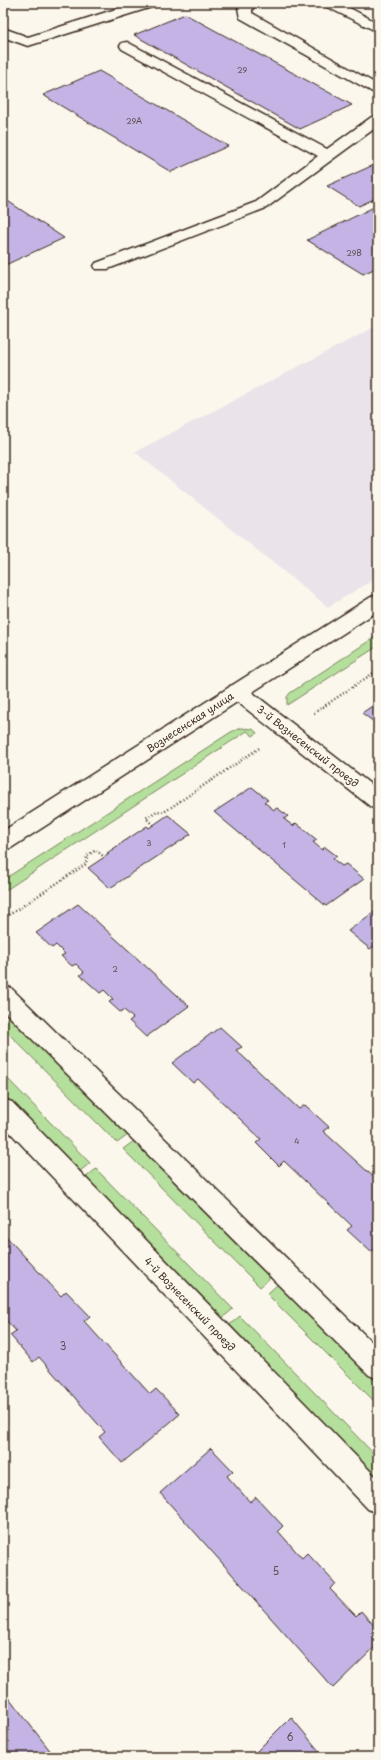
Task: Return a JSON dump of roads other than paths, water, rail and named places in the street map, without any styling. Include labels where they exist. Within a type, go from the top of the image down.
[{"type":"street","points":[[3,32],[28,42],[150,3]]},
{"type":"street","points":[[251,3],[245,8],[245,15],[378,91]]},
{"type":"street","points":[[330,3],[378,28]]},
{"type":"street","points":[[127,46],[329,156]]},
{"type":"street","points":[[102,266],[261,206],[378,119]]},
{"type":"street","name":"Вознесенская улица","points":[[3,842],[378,602]]},
{"type":"street","name":"3-й Вознесенский проезд","points":[[237,692],[378,801]]},
{"type":"street","points":[[3,995],[378,1366]]},
{"type":"street","name":"4-й Вознесенский проезд","points":[[3,1109],[378,1499]]}]
